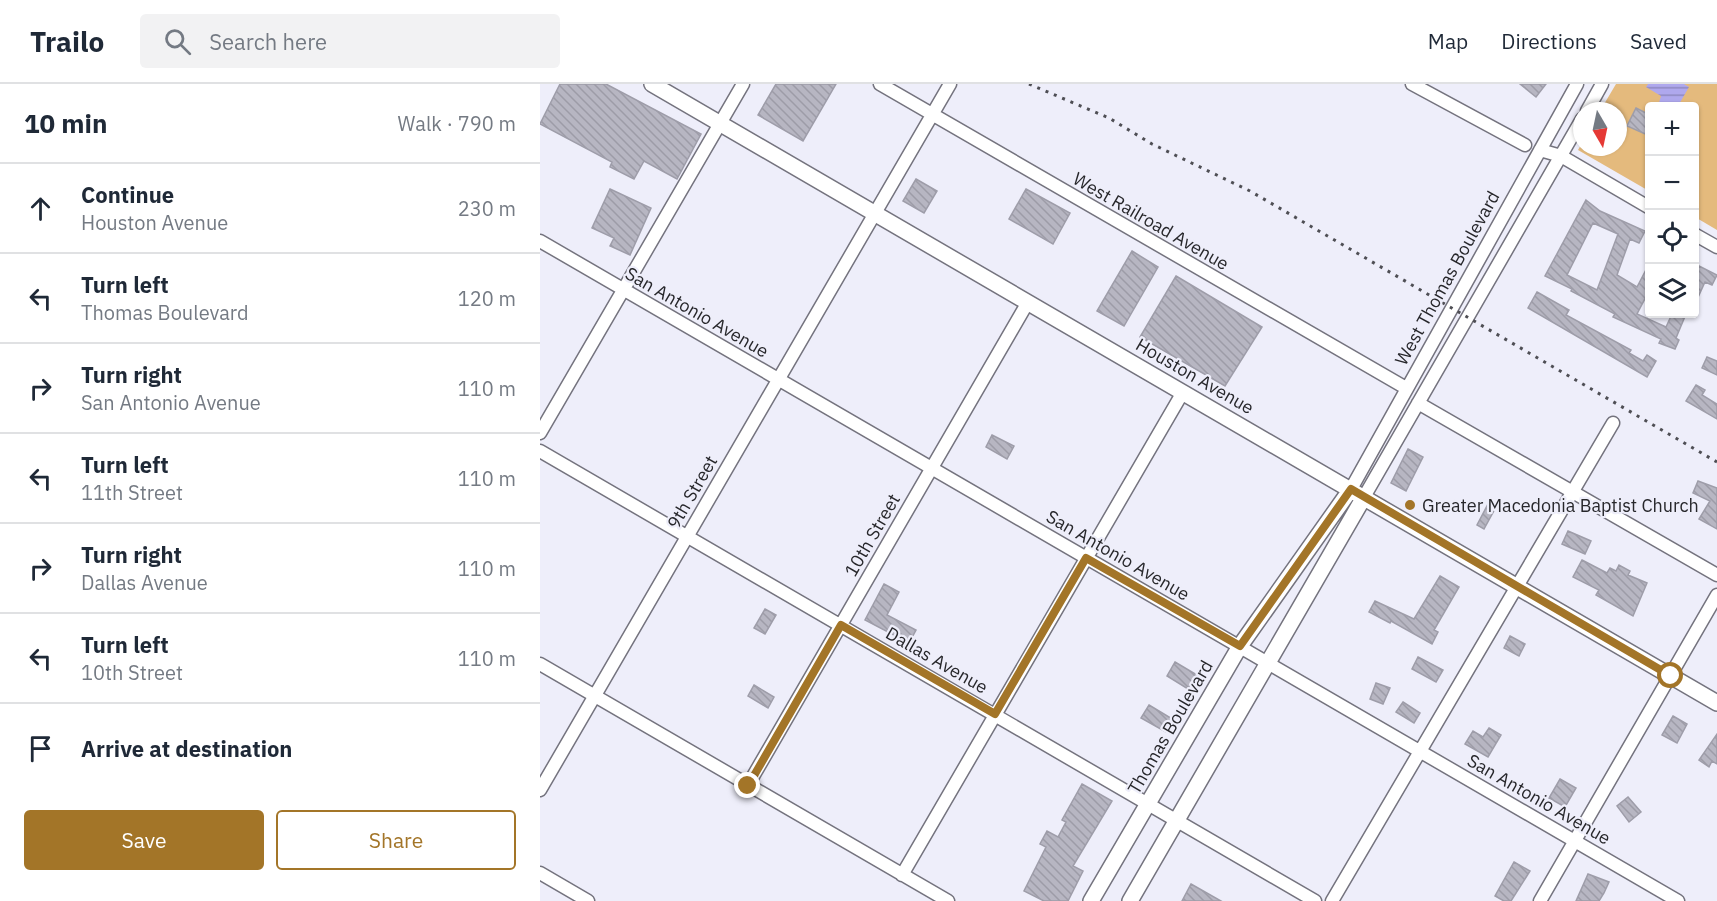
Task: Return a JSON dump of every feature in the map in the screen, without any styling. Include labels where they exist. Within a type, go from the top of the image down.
[{"type":"main road","name":"Houston Avenue","points":[[652,84],[1717,703]]},
{"type":"main road","name":"Thomas Boulevard","points":[[1091,901],[1240,646],[1357,493]]},
{"type":"main road","points":[[1130,901],[1268,662],[1357,493]]},
{"type":"street","points":[[540,434],[743,84]]},
{"type":"street","name":"West Railroad Avenue","points":[[880,84],[1406,388]]},
{"type":"street","name":"9th Street","points":[[540,790],[950,84]]},
{"type":"street","points":[[1412,84],[1525,145]]},
{"type":"street","name":"West Thomas Boulevard","points":[[1357,493],[1406,388],[1577,84]]},
{"type":"street","points":[[1592,102],[1602,84]]},
{"type":"street","name":"West Thomas Boulevard","points":[[1357,493],[1418,403],[1573,135]]},
{"type":"street","points":[[1540,150],[1561,156],[1645,205]]},
{"type":"street","points":[[1699,236],[1717,247]]},
{"type":"street","name":"San Antonio Avenue","points":[[540,240],[1678,901]]},
{"type":"street","name":"10th Street","points":[[748,786],[1028,302]]},
{"type":"street","points":[[902,875],[1183,392]]},
{"type":"street","points":[[1418,403],[1717,575]]},
{"type":"street","points":[[1332,901],[1515,585],[1613,423]]},
{"type":"street","name":"Dallas Avenue","points":[[540,451],[1315,901]]},
{"type":"street","points":[[1540,901],[1717,595]]},
{"type":"street","points":[[540,664],[948,901]]},
{"type":"street","points":[[540,873],[588,901]]},
{"type":"shaded area","points":[[1616,84],[1717,84],[1717,230],[1699,219],[1699,102],[1645,102],[1645,189],[1588,156],[1627,156],[1627,102],[1605,102]]},
{"type":"shaded area","points":[[1648,84],[1684,84],[1689,87],[1680,102],[1659,102],[1661,96],[1646,87]]},
{"type":"building","points":[[560,84],[606,84],[701,134],[677,179],[644,161],[634,179],[610,167],[612,162],[540,124]]},
{"type":"building","points":[[776,84],[836,84],[803,141],[758,115]]},
{"type":"building","points":[[1520,84],[1546,84],[1536,97]]},
{"type":"building","points":[[1636,108],[1645,112],[1645,134],[1627,126]]},
{"type":"building","points":[[916,179],[937,191],[924,213],[903,201]]},
{"type":"building","points":[[610,189],[651,208],[630,255],[610,246],[614,238],[592,228]]},
{"type":"building","points":[[1026,189],[1070,213],[1053,244],[1009,219]]},
{"type":"building","points":[[1586,200],[1600,211],[1645,231],[1639,243],[1630,239],[1617,275],[1637,287],[1645,272],[1645,299],[1637,314],[1666,327],[1670,318],[1684,318],[1676,338],[1679,340],[1675,349],[1659,343],[1661,339],[1613,317],[1615,314],[1571,291],[1572,289],[1545,276]],"holes":[[[1593,223],[1618,234],[1597,290],[1567,275]]]},
{"type":"building","points":[[1132,251],[1158,267],[1124,326],[1097,311]]},
{"type":"building","points":[[1699,266],[1717,275],[1712,285],[1705,282],[1699,295]]},
{"type":"building","points":[[1176,276],[1262,327],[1225,386],[1140,337]]},
{"type":"building","points":[[1537,292],[1569,310],[1566,315],[1631,350],[1629,353],[1643,361],[1647,355],[1656,361],[1647,377],[1528,308]]},
{"type":"building","points":[[1707,357],[1717,361],[1717,375],[1702,368]]},
{"type":"building","points":[[1696,385],[1705,390],[1702,395],[1717,404],[1717,419],[1686,401]]},
{"type":"building","points":[[992,435],[1014,446],[1007,459],[986,447]]},
{"type":"building","points":[[1408,449],[1423,457],[1406,491],[1391,483]]},
{"type":"building","points":[[1698,481],[1717,488],[1717,529],[1699,519],[1710,501],[1693,493]]},
{"type":"building","points":[[1488,504],[1496,507],[1484,529],[1477,525]]},
{"type":"building","points":[[1568,531],[1591,541],[1585,554],[1562,544]]},
{"type":"building","points":[[1582,560],[1607,573],[1610,568],[1616,571],[1619,565],[1630,571],[1628,575],[1647,583],[1633,616],[1596,595],[1599,590],[1573,577]]},
{"type":"building","points":[[1440,576],[1459,587],[1434,630],[1438,632],[1432,644],[1391,621],[1390,623],[1369,612],[1375,601],[1414,619]]},
{"type":"building","points":[[884,584],[899,592],[887,615],[916,630],[909,643],[865,620]]},
{"type":"building","points":[[765,609],[776,615],[765,634],[754,628]]},
{"type":"building","points":[[1510,636],[1525,644],[1519,656],[1504,648]]},
{"type":"building","points":[[1418,657],[1443,670],[1436,682],[1412,669]]},
{"type":"building","points":[[1175,662],[1197,675],[1188,689],[1167,676]]},
{"type":"building","points":[[1376,683],[1390,688],[1383,704],[1370,699]]},
{"type":"building","points":[[754,685],[774,697],[768,708],[748,696]]},
{"type":"building","points":[[1403,702],[1420,713],[1414,723],[1396,712]]},
{"type":"building","points":[[1149,705],[1174,720],[1166,732],[1141,718]]},
{"type":"building","points":[[1673,716],[1687,724],[1677,743],[1662,735]]},
{"type":"building","points":[[1489,728],[1501,735],[1488,757],[1465,744],[1473,731],[1483,737]]},
{"type":"building","points":[[1717,734],[1717,764],[1712,761],[1709,767],[1699,760]]},
{"type":"building","points":[[1560,779],[1576,788],[1565,807],[1549,798]]},
{"type":"building","points":[[1082,784],[1112,801],[1073,866],[1083,871],[1068,901],[1044,901],[1024,891],[1046,847],[1040,844],[1047,831],[1058,837],[1066,822],[1062,820]]},
{"type":"building","points":[[1628,797],[1641,812],[1629,822],[1617,806]]},
{"type":"building","points":[[1514,862],[1530,871],[1511,901],[1504,901],[1495,896]]},
{"type":"building","points":[[1588,874],[1609,882],[1599,901],[1576,901]]},
{"type":"building","points":[[1191,884],[1221,901],[1182,901]]},
{"type":"railway","points":[[1029,84],[1109,118],[1152,144],[1250,191],[1717,462]]},
{"type":"place","name":"Greater Macedonia Baptist Church","points":[[1410,505]]},
{"type":"route","points":[[748,786],[841,625],[995,714],[1086,558],[1240,646],[1351,489],[1671,676]]}]
